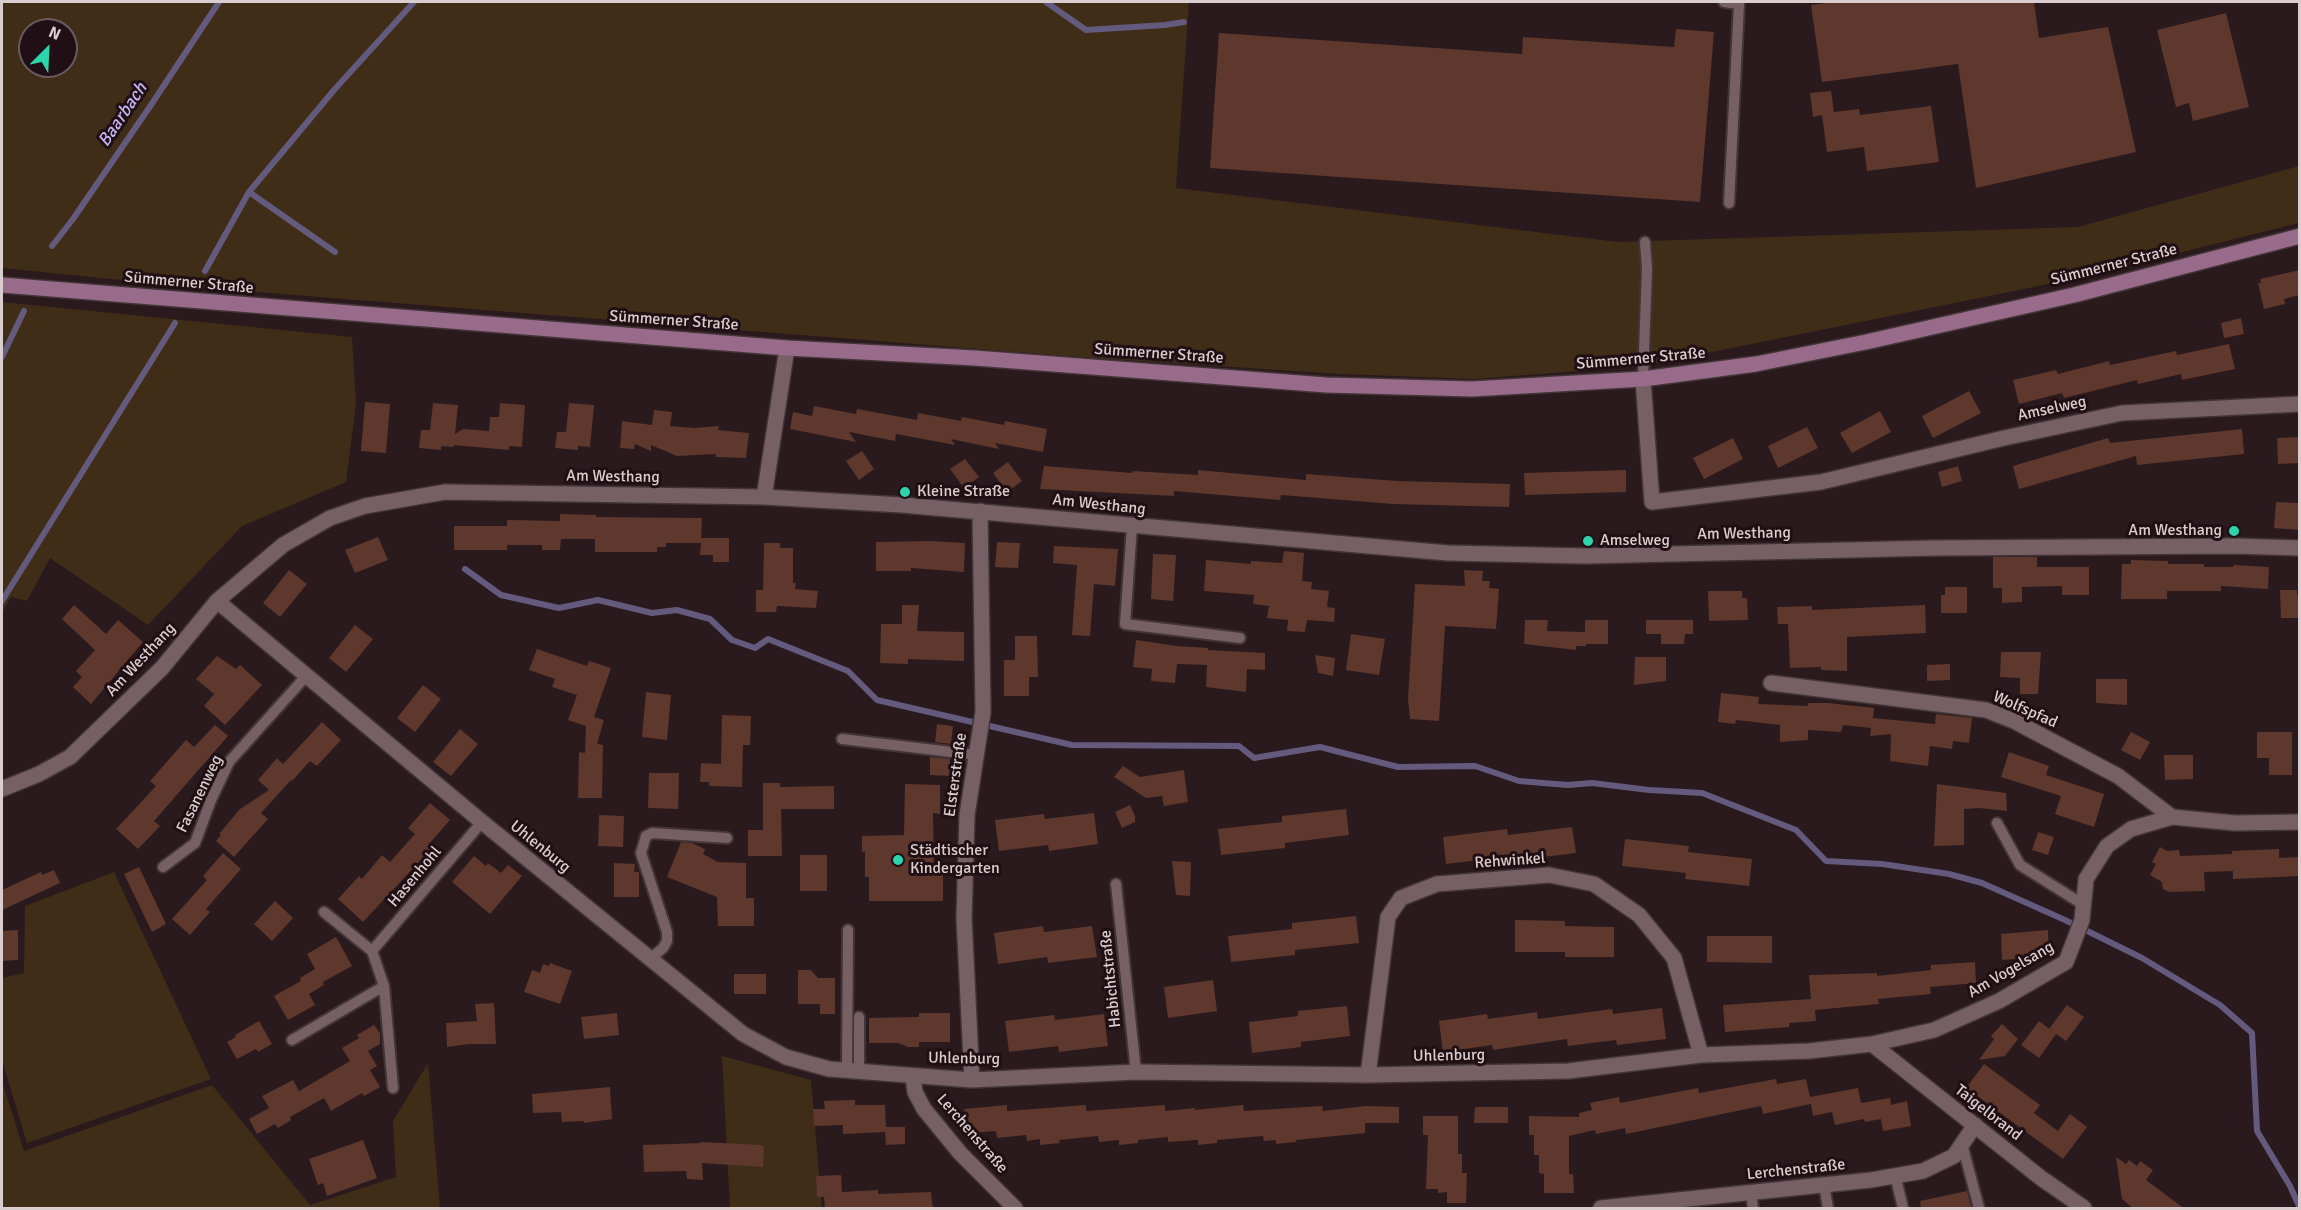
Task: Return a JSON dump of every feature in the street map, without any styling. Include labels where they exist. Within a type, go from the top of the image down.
[{"type":"main road","name":"Sümmerner Straße","points":[[2,285],[788,348],[975,358],[1326,385],[1472,388],[1643,379],[1756,364],[1866,342],[2074,294],[2300,236]]},
{"type":"street","points":[[764,497],[788,348]]},
{"type":"street","name":"Amselweg","points":[[1643,379],[1652,502],[1821,482],[2004,438],[2122,413],[2300,404]]},
{"type":"street","name":"Am Westhang","points":[[2,789],[39,774],[70,757],[162,668],[217,601],[270,555],[300,534],[337,515],[386,500],[445,492],[764,497],[980,511],[1448,553],[1573,555],[1947,548],[2234,546],[2300,548]]},
{"type":"street","name":"Elsterstraße","points":[[972,1080],[965,907],[967,815],[983,712],[980,511]]},
{"type":"street","name":"Uhlenburg","points":[[217,601],[482,822],[743,1034],[786,1057],[829,1070],[972,1080],[1136,1071],[1368,1075],[1568,1071],[1701,1055],[1809,1051],[1872,1044]]},
{"type":"street","name":"Wolfspfad","points":[[1771,683],[1986,710],[2014,721],[2118,776],[2172,817]]},
{"type":"street","name":"Am Vogelsang","points":[[1872,1044],[1934,1030],[1999,1001],[2066,962],[2082,920],[2086,879],[2107,846],[2131,829],[2172,817],[2235,823],[2300,822]]},
{"type":"street","name":"Rehwinkel","points":[[1368,1075],[1388,917],[1401,898],[1437,884],[1549,875],[1594,884],[1640,915],[1674,958],[1701,1055]]},
{"type":"street","name":"Taigelbrand","points":[[1872,1044],[2084,1209]]},
{"type":"street","name":"Lerchenstraße","points":[[914,1076],[915,1092],[924,1109],[960,1152],[1015,1209]]},
{"type":"street","name":"Lerchenstraße","points":[[1601,1209],[1675,1205],[1923,1171],[1954,1156],[1975,1125]]},
{"type":"lane","points":[[1724,2],[1739,3],[1729,202]]},
{"type":"lane","points":[[1643,379],[1647,269],[1645,242]]},
{"type":"lane","points":[[1132,526],[1125,624],[1240,638]]},
{"type":"lane","name":"Fasanenweg","points":[[163,867],[195,843],[210,800],[229,762],[307,675]]},
{"type":"lane","points":[[842,739],[977,749]]},
{"type":"lane","name":"Hasenhohl","points":[[372,951],[482,822]]},
{"type":"lane","points":[[1996,823],[2020,865],[2084,905]]},
{"type":"lane","points":[[650,959],[663,948],[667,941],[667,932],[641,853],[646,836],[652,833],[727,838]]},
{"type":"lane","name":"Habichtstraße","points":[[1116,884],[1136,1071]]},
{"type":"lane","points":[[324,912],[372,951],[384,986],[393,1088]]},
{"type":"lane","points":[[849,930],[853,1071]]},
{"type":"lane","points":[[292,1040],[384,986]]},
{"type":"lane","points":[[853,1071],[859,1017]]},
{"type":"lane","points":[[1962,1144],[1979,1209]]},
{"type":"lane","points":[[1895,1176],[1903,1209]]},
{"type":"lane","points":[[1824,1185],[1828,1209]]},
{"type":"lane","points":[[1751,1193],[1753,1209]]},
{"type":"shaded area","points":[[2,2],[1189,2],[1176,188],[1618,242],[2078,227],[2299,166],[2299,223],[2078,278],[1643,366],[1474,379],[1341,374],[1093,358],[180,286],[2,268]]},
{"type":"shaded area","points":[[2,302],[352,337],[356,404],[346,482],[242,526],[148,625],[50,558],[27,601],[11,597],[2,613]]},
{"type":"shaded area","points":[[114,872],[211,1079],[27,1143],[2,1060],[2,978],[24,973],[25,906]]},
{"type":"shaded area","points":[[722,1056],[811,1080],[822,1208],[730,1208]]},
{"type":"shaded area","points":[[428,1063],[440,1208],[2,1208],[2,1081],[24,1151],[212,1085],[310,1205],[396,1177],[393,1121]]},
{"type":"building","points":[[1834,2],[2034,2],[2039,38],[2108,27],[2136,152],[1976,188],[1958,64],[1822,82],[1811,5]]},
{"type":"building","points":[[2226,13],[2249,107],[2193,121],[2189,103],[2176,107],[2157,30]]},
{"type":"building","points":[[1676,29],[1714,32],[1700,202],[1210,168],[1219,33],[1522,54],[1523,37],[1674,47]]},
{"type":"building","points":[[1831,91],[1834,112],[1859,109],[1860,115],[1931,106],[1939,162],[1867,171],[1864,147],[1827,152],[1822,115],[1813,117],[1810,93]]},
{"type":"building","points":[[2300,270],[2300,295],[2284,299],[2285,304],[2264,309],[2258,283],[2261,283],[2260,279]]},
{"type":"building","points":[[2241,318],[2244,334],[2224,338],[2221,323]]},
{"type":"building","points":[[2229,344],[2235,369],[2182,380],[2181,374],[2138,384],[2137,380],[2064,398],[2062,393],[2019,404],[2013,380],[2056,370],[2058,374],[2109,361],[2110,365],[2176,351],[2177,355]]},
{"type":"building","points":[[1969,391],[1981,413],[1933,438],[1922,416]]},
{"type":"building","points":[[365,402],[390,404],[386,453],[361,451]]},
{"type":"building","points":[[433,403],[458,405],[455,434],[463,429],[489,431],[490,417],[499,417],[500,403],[525,405],[522,447],[509,446],[509,450],[454,445],[454,447],[441,446],[441,450],[419,448],[421,430],[430,430]]},
{"type":"building","points":[[569,403],[594,405],[590,447],[578,446],[578,450],[555,448],[557,432],[566,432]]},
{"type":"building","points":[[814,406],[856,414],[857,409],[917,420],[918,413],[961,421],[962,417],[1004,425],[1005,421],[1047,429],[1043,452],[995,443],[999,449],[951,439],[955,445],[896,434],[895,441],[849,432],[856,442],[790,429],[793,412],[812,416]]},
{"type":"building","points":[[654,410],[672,412],[670,426],[694,428],[719,426],[718,430],[749,433],[746,458],[715,457],[716,454],[677,456],[651,445],[651,451],[635,444],[634,449],[620,448],[622,421],[652,425]]},
{"type":"building","points":[[1880,411],[1891,432],[1852,453],[1840,433]]},
{"type":"building","points":[[1807,427],[1818,448],[1778,468],[1768,446]]},
{"type":"building","points":[[2242,429],[2244,454],[2137,465],[2136,456],[2019,489],[2013,466],[2108,438],[2110,443]]},
{"type":"building","points":[[2300,437],[2300,463],[2278,464],[2277,438]]},
{"type":"building","points":[[1733,438],[1743,459],[1704,479],[1693,458]]},
{"type":"building","points":[[862,451],[874,469],[859,480],[846,461]]},
{"type":"building","points":[[965,459],[979,477],[964,488],[950,469]]},
{"type":"building","points":[[1008,462],[1022,481],[1007,492],[993,473]]},
{"type":"building","points":[[1044,466],[1132,473],[1133,471],[1198,475],[1198,470],[1306,480],[1306,474],[1397,481],[1510,484],[1509,507],[1393,504],[1281,495],[1280,500],[1174,491],[1174,496],[1040,489]]},
{"type":"building","points":[[1958,466],[1962,481],[1942,487],[1938,472]]},
{"type":"building","points":[[1626,470],[1626,492],[1525,495],[1524,473]]},
{"type":"building","points":[[2276,502],[2300,503],[2300,530],[2274,528]]},
{"type":"building","points":[[560,514],[596,515],[596,517],[702,518],[701,538],[729,538],[729,562],[713,562],[713,555],[700,555],[701,543],[666,543],[666,547],[657,547],[657,552],[595,552],[595,539],[561,539],[560,550],[542,550],[542,545],[507,545],[507,550],[454,550],[454,526],[507,526],[507,520],[560,521]]},
{"type":"building","points":[[378,537],[388,560],[355,573],[345,550]]},
{"type":"building","points":[[876,542],[965,543],[964,572],[911,568],[911,571],[876,571]]},
{"type":"building","points":[[997,542],[1020,543],[1018,568],[995,567]]},
{"type":"building","points":[[764,543],[780,543],[780,548],[793,548],[795,589],[818,591],[816,608],[777,606],[776,612],[756,612],[756,590],[763,590]]},
{"type":"building","points":[[1054,546],[1118,549],[1115,586],[1094,584],[1090,636],[1072,635],[1077,565],[1053,563]]},
{"type":"building","points":[[1284,551],[1304,553],[1302,581],[1312,582],[1311,589],[1329,591],[1327,607],[1335,608],[1334,622],[1307,620],[1305,632],[1287,631],[1288,620],[1267,618],[1269,606],[1253,604],[1254,595],[1204,591],[1206,560],[1251,564],[1251,561],[1282,563]]},
{"type":"building","points":[[1153,554],[1176,555],[1173,601],[1151,599]]},
{"type":"building","points":[[1993,557],[2037,557],[2037,567],[2089,567],[2089,595],[2062,595],[2062,586],[2022,587],[2022,602],[2002,603],[2002,588],[1993,588]]},
{"type":"building","points":[[2131,560],[2168,561],[2168,564],[2204,564],[2204,567],[2233,567],[2234,565],[2269,567],[2268,589],[2221,586],[2221,591],[2167,591],[2167,599],[2121,599],[2122,564],[2131,564]]},
{"type":"building","points":[[289,570],[307,584],[280,617],[263,603]]},
{"type":"building","points":[[1464,570],[1483,571],[1482,581],[1490,581],[1489,588],[1499,589],[1496,629],[1445,626],[1439,721],[1410,719],[1408,699],[1415,584],[1465,586]]},
{"type":"building","points":[[1945,587],[1967,587],[1967,613],[1941,613],[1941,595],[1945,595]]},
{"type":"building","points":[[2280,590],[2297,590],[2297,595],[2300,595],[2300,618],[2281,618]]},
{"type":"building","points":[[1708,591],[1742,591],[1742,598],[1747,598],[1748,620],[1709,621]]},
{"type":"building","points":[[74,605],[106,634],[118,620],[143,642],[91,704],[73,687],[82,677],[76,671],[95,650],[62,619]]},
{"type":"building","points":[[902,605],[919,605],[917,631],[964,632],[964,661],[908,659],[908,664],[880,663],[881,624],[902,624]]},
{"type":"building","points":[[1925,605],[1926,633],[1847,637],[1847,671],[1821,670],[1821,667],[1790,668],[1788,624],[1778,624],[1777,607],[1812,606],[1812,610]]},
{"type":"building","points":[[1525,620],[1548,620],[1547,631],[1585,632],[1585,620],[1608,620],[1608,644],[1586,644],[1586,646],[1576,646],[1576,650],[1524,644]]},
{"type":"building","points":[[1646,620],[1693,620],[1693,634],[1685,634],[1684,644],[1661,644],[1661,634],[1646,634]]},
{"type":"building","points":[[355,625],[373,639],[346,672],[329,658]]},
{"type":"building","points":[[1351,634],[1385,639],[1379,675],[1346,670]]},
{"type":"building","points":[[1015,636],[1037,636],[1038,677],[1029,677],[1029,696],[1004,696],[1004,660],[1015,660]]},
{"type":"building","points":[[1136,640],[1208,648],[1208,650],[1265,653],[1265,670],[1247,669],[1246,692],[1206,687],[1207,665],[1177,664],[1175,683],[1151,681],[1152,669],[1133,667]]},
{"type":"building","points":[[537,649],[587,666],[589,661],[611,668],[594,717],[604,720],[597,744],[603,745],[602,798],[578,798],[579,752],[585,753],[586,726],[568,720],[577,695],[552,687],[555,679],[529,670]]},
{"type":"building","points":[[2001,652],[2041,652],[2038,694],[2020,694],[2020,678],[2000,677]]},
{"type":"building","points":[[1315,655],[1335,658],[1333,676],[1318,673]]},
{"type":"building","points":[[217,656],[236,669],[240,665],[262,685],[225,725],[204,706],[214,694],[196,679]]},
{"type":"building","points":[[1635,657],[1666,657],[1666,681],[1634,685]]},
{"type":"building","points":[[1950,664],[1950,680],[1927,681],[1927,665]]},
{"type":"building","points":[[2096,679],[2127,679],[2127,705],[2096,703]]},
{"type":"building","points":[[423,685],[441,699],[415,732],[397,718]]},
{"type":"building","points":[[646,692],[671,695],[667,740],[642,737]]},
{"type":"building","points":[[1721,693],[1759,697],[1758,704],[1808,706],[1808,703],[1828,703],[1874,708],[1873,718],[1935,724],[1936,714],[1972,718],[1969,743],[1953,741],[1952,749],[1930,746],[1928,766],[1890,761],[1891,734],[1870,736],[1871,728],[1843,725],[1841,732],[1808,730],[1808,740],[1780,742],[1780,725],[1736,720],[1735,724],[1718,722]]},
{"type":"building","points":[[722,715],[751,716],[750,745],[743,745],[742,787],[709,786],[709,782],[700,782],[701,763],[721,764]]},
{"type":"building","points":[[322,722],[341,740],[317,766],[310,761],[291,780],[261,813],[268,819],[234,857],[216,841],[221,835],[219,834],[240,809],[269,790],[258,780],[277,758],[283,764]]},
{"type":"building","points":[[937,724],[953,726],[951,744],[935,742]]},
{"type":"building","points":[[215,725],[228,736],[154,821],[160,826],[138,849],[116,829],[156,786],[150,781],[186,740],[194,747]]},
{"type":"building","points":[[460,729],[478,744],[451,776],[433,762]]},
{"type":"building","points":[[2131,732],[2150,742],[2140,760],[2121,750]]},
{"type":"building","points":[[2257,732],[2292,732],[2292,775],[2269,775],[2269,758],[2257,758]]},
{"type":"building","points":[[2009,752],[2049,766],[2046,775],[2104,794],[2094,827],[2055,814],[2061,796],[2001,777]]},
{"type":"building","points":[[2164,755],[2193,755],[2193,779],[2165,780]]},
{"type":"building","points":[[930,757],[950,759],[950,776],[930,775]]},
{"type":"building","points":[[1123,766],[1140,777],[1184,770],[1188,802],[1164,806],[1162,796],[1146,798],[1114,777]]},
{"type":"building","points":[[649,773],[679,773],[678,809],[648,808]]},
{"type":"building","points":[[763,783],[780,783],[780,787],[834,786],[834,809],[781,809],[782,856],[748,856],[748,830],[763,830]]},
{"type":"building","name":"Städtischer Kindergarten","points":[[905,784],[940,785],[940,814],[933,813],[934,875],[943,875],[943,901],[869,901],[869,877],[865,877],[865,851],[862,852],[862,836],[904,835]]},
{"type":"building","points":[[1937,784],[2006,793],[2007,811],[1964,809],[1964,845],[1934,846]]},
{"type":"building","points":[[430,803],[450,820],[428,845],[431,848],[363,922],[338,899],[359,876],[362,879],[382,855],[390,862],[415,834],[408,828]]},
{"type":"building","points":[[1130,805],[1135,822],[1122,828],[1115,812]]},
{"type":"building","points":[[1346,809],[1349,835],[1285,843],[1285,848],[1221,855],[1218,829],[1282,822],[1282,816]]},
{"type":"building","points":[[1094,813],[1098,844],[1049,851],[1048,845],[999,851],[995,820],[1044,814],[1045,819]]},
{"type":"building","points":[[599,815],[624,816],[623,847],[598,846]]},
{"type":"building","points":[[1572,827],[1576,853],[1511,861],[1511,856],[1446,864],[1443,837],[1507,829],[1508,835]]},
{"type":"building","points":[[2038,832],[2054,837],[2048,855],[2032,850]]},
{"type":"building","points":[[1625,839],[1689,846],[1688,852],[1752,859],[1749,886],[1685,879],[1686,873],[1622,866]]},
{"type":"building","points":[[681,842],[692,843],[705,849],[703,854],[718,862],[746,863],[746,898],[754,898],[754,926],[718,926],[717,897],[667,877]]},
{"type":"building","points":[[2160,847],[2167,851],[2179,850],[2180,856],[2279,849],[2279,858],[2300,857],[2300,876],[2233,879],[2233,871],[2204,872],[2205,891],[2169,892],[2163,889],[2162,882],[2150,875],[2156,864],[2152,862]]},
{"type":"building","points":[[223,853],[241,869],[206,909],[210,912],[190,935],[172,919],[207,880],[203,876]]},
{"type":"building","points":[[800,855],[827,855],[827,891],[800,891]]},
{"type":"building","points":[[474,856],[486,866],[488,863],[501,873],[508,865],[522,876],[490,914],[452,882]]},
{"type":"building","points":[[1172,861],[1191,862],[1190,896],[1176,895]]},
{"type":"building","points":[[614,863],[635,864],[634,872],[639,872],[639,897],[614,897]]},
{"type":"building","points":[[139,867],[166,924],[152,932],[124,874]]},
{"type":"building","points":[[54,870],[60,883],[2,910],[2,890],[41,872],[42,875]]},
{"type":"building","points":[[275,901],[293,918],[272,941],[254,924]]},
{"type":"building","points":[[1356,916],[1359,943],[1295,950],[1295,955],[1231,962],[1228,936],[1292,929],[1292,923]]},
{"type":"building","points":[[1515,920],[1565,921],[1565,926],[1614,927],[1614,957],[1565,957],[1565,952],[1515,952]]},
{"type":"building","points":[[1043,926],[1044,932],[1092,926],[1097,957],[1048,963],[1047,957],[998,964],[994,933]]},
{"type":"building","points":[[18,930],[18,960],[2,961],[2,931]]},
{"type":"building","points":[[2048,930],[2049,956],[2002,960],[2001,934]]},
{"type":"building","points":[[1707,936],[1772,936],[1772,963],[1707,962]]},
{"type":"building","points":[[336,937],[352,966],[323,982],[324,985],[309,994],[315,1005],[288,1020],[274,996],[301,981],[300,978],[315,969],[307,954]]},
{"type":"building","points":[[1975,962],[1976,983],[1930,987],[1931,994],[1878,999],[1879,1004],[1815,1010],[1816,1021],[1789,1023],[1789,1027],[1725,1032],[1723,1005],[1811,999],[1809,975],[1877,973],[1877,976],[1931,970],[1931,965]]},
{"type":"building","points":[[550,963],[572,971],[560,1004],[524,992],[532,970],[540,973],[543,964],[549,966]]},
{"type":"building","points":[[798,970],[811,970],[818,978],[835,978],[835,1014],[820,1014],[820,1004],[798,1004]]},
{"type":"building","points":[[734,974],[766,974],[766,994],[734,994]]},
{"type":"building","points":[[1213,980],[1217,1011],[1168,1018],[1164,987]]},
{"type":"building","points":[[494,1003],[496,1044],[447,1047],[446,1023],[477,1021],[475,1004]]},
{"type":"building","points":[[2067,1005],[2084,1017],[2066,1041],[2049,1029]]},
{"type":"building","points":[[1347,1006],[1350,1036],[1301,1042],[1301,1047],[1252,1053],[1249,1022],[1298,1016],[1298,1011]]},
{"type":"building","points":[[1662,1008],[1666,1039],[1617,1045],[1616,1040],[1568,1046],[1567,1039],[1493,1050],[1492,1045],[1443,1052],[1439,1021],[1487,1014],[1488,1019],[1537,1012],[1538,1019],[1612,1009],[1613,1014]]},
{"type":"building","points":[[617,1013],[619,1035],[584,1039],[581,1017]]},
{"type":"building","points":[[919,1013],[950,1013],[950,1042],[919,1042],[919,1047],[908,1047],[898,1043],[869,1043],[869,1018],[919,1017]]},
{"type":"building","points":[[1104,1014],[1108,1046],[1059,1052],[1058,1046],[1009,1052],[1005,1021],[1054,1015],[1055,1020]]},
{"type":"building","points":[[259,1021],[272,1044],[258,1052],[256,1049],[237,1059],[227,1042]]},
{"type":"building","points":[[2039,1021],[2056,1034],[2039,1058],[2021,1045]]},
{"type":"building","points":[[2002,1024],[2018,1039],[2005,1056],[1979,1060],[1994,1039],[1991,1036]]},
{"type":"building","points":[[374,1025],[380,1033],[380,1044],[368,1051],[377,1066],[370,1070],[380,1087],[364,1096],[362,1093],[331,1111],[324,1098],[290,1117],[291,1120],[278,1128],[275,1124],[257,1134],[249,1119],[269,1108],[262,1096],[293,1080],[299,1091],[350,1061],[342,1048],[359,1038],[357,1035]]},
{"type":"building","points":[[1984,1064],[2040,1105],[2034,1113],[2058,1131],[2070,1114],[2087,1127],[2063,1159],[1966,1088]]},
{"type":"building","points":[[1776,1079],[1777,1084],[1806,1079],[1810,1097],[1858,1088],[1861,1103],[1890,1098],[1891,1105],[1907,1101],[1911,1126],[1883,1131],[1881,1119],[1865,1122],[1864,1119],[1835,1125],[1832,1112],[1813,1116],[1811,1104],[1763,1114],[1761,1106],[1626,1134],[1625,1128],[1596,1134],[1595,1130],[1569,1136],[1569,1174],[1573,1174],[1574,1193],[1544,1193],[1544,1174],[1539,1173],[1539,1155],[1534,1155],[1534,1135],[1529,1135],[1529,1116],[1579,1117],[1579,1113],[1592,1110],[1590,1103],[1619,1097],[1620,1103],[1698,1088],[1699,1093]]},
{"type":"building","points":[[610,1087],[612,1119],[584,1123],[584,1121],[562,1122],[561,1112],[533,1113],[532,1094]]},
{"type":"building","points":[[855,1100],[855,1105],[885,1105],[886,1127],[905,1127],[905,1144],[886,1145],[885,1132],[843,1134],[843,1125],[814,1126],[813,1109],[825,1109],[824,1101]]},
{"type":"building","points":[[1007,1105],[1007,1111],[1086,1105],[1086,1111],[1165,1105],[1165,1111],[1243,1105],[1244,1111],[1322,1106],[1323,1111],[1365,1106],[1399,1107],[1399,1123],[1365,1123],[1365,1133],[1296,1140],[1296,1142],[1276,1144],[1276,1140],[1264,1141],[1263,1136],[1217,1140],[1217,1143],[1198,1145],[1198,1140],[1168,1142],[1168,1137],[1138,1140],[1138,1143],[1119,1145],[1119,1140],[1099,1142],[1098,1136],[1059,1140],[1060,1143],[1040,1145],[1040,1139],[1027,1141],[1026,1135],[997,1138],[996,1131],[970,1133],[969,1128],[966,1128],[964,1109]]},
{"type":"building","points":[[1475,1107],[1508,1107],[1508,1123],[1474,1123]]},
{"type":"building","points":[[1423,1116],[1458,1116],[1458,1154],[1462,1154],[1462,1173],[1467,1173],[1466,1203],[1447,1203],[1447,1192],[1438,1193],[1438,1189],[1426,1189],[1428,1135],[1423,1135]]},
{"type":"building","points":[[363,1140],[377,1178],[327,1196],[323,1183],[318,1185],[309,1159]]},
{"type":"building","points":[[701,1142],[761,1145],[764,1147],[763,1167],[702,1163],[703,1180],[687,1179],[686,1171],[644,1172],[643,1145]]},
{"type":"building","points":[[2116,1157],[2126,1164],[2129,1160],[2137,1166],[2140,1161],[2153,1170],[2146,1180],[2185,1209],[2134,1209],[2122,1199]]},
{"type":"building","points":[[841,1175],[842,1192],[878,1190],[878,1194],[931,1192],[933,1209],[825,1209],[824,1197],[817,1197],[816,1176]]},
{"type":"building","points":[[1967,1191],[1971,1207],[1921,1209],[1920,1201]]},
{"type":"waterway","name":"Baarbach","points":[[52,246],[73,219],[219,2]]},
{"type":"waterway","points":[[205,271],[249,192],[334,90],[414,2]]},
{"type":"waterway","points":[[1046,2],[1086,30],[1184,22]]},
{"type":"waterway","points":[[249,192],[335,252]]},
{"type":"waterway","name":"Baarbach","points":[[2,357],[24,311]]},
{"type":"waterway","points":[[2,601],[175,323]]},
{"type":"waterway","points":[[465,569],[501,595],[559,608],[598,600],[652,613],[677,610],[710,619],[732,640],[755,648],[768,639],[848,671],[877,700],[1072,745],[1239,746],[1254,758],[1320,747],[1398,767],[1475,766],[1519,781],[1568,785],[1592,783],[1649,790],[1702,793],[1796,830],[1826,861],[1882,864],[1949,874],[1982,883],[2142,958],[2220,1005],[2252,1033],[2257,1131],[2290,1186],[2300,1208]]},
{"type":"place","name":"Kleine Straße","points":[[905,492]]},
{"type":"place","name":"Am Westhang","points":[[2234,531]]},
{"type":"place","name":"Amselweg","points":[[1588,541]]},
{"type":"place","name":"Städtischer Kindergarten","points":[[898,860]]}]
